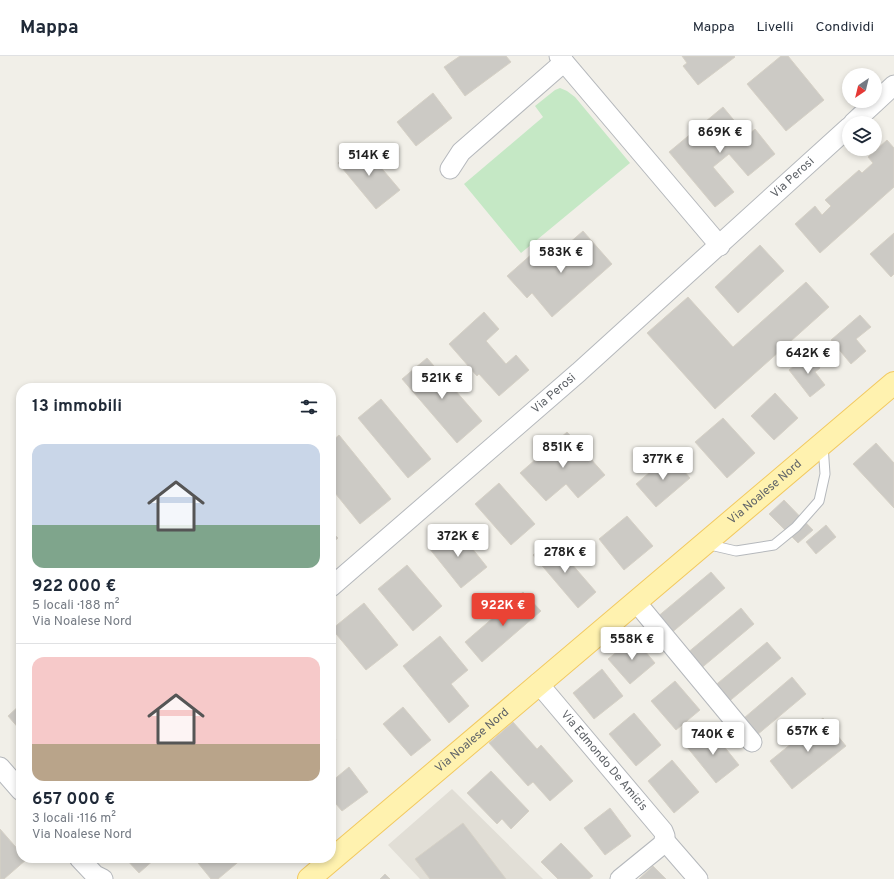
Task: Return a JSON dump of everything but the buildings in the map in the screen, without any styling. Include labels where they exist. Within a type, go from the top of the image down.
[{"type":"main road","name":"Via Noalese Nord","points":[[336,857],[383,818],[538,683],[636,602],[894,383]]},
{"type":"main road","name":"Via Noalese Nord","points":[[309,879],[328,863]]},
{"type":"street","points":[[450,169],[461,152],[562,59],[720,246]]},
{"type":"street","points":[[861,116],[894,84]]},
{"type":"street","name":"Via Perosi","points":[[336,583],[579,372],[720,246],[842,133]]},
{"type":"street","points":[[636,602],[752,742]]},
{"type":"street","name":"Via Edmondo De Amicis","points":[[538,683],[663,831],[665,841],[698,879]]},
{"type":"street","points":[[0,767],[16,785]]},
{"type":"street","points":[[620,879],[665,841]]},
{"type":"street","points":[[84,863],[95,875],[103,879]]},
{"type":"lane","points":[[705,543],[736,551],[774,545],[796,527],[819,501],[825,474],[823,443]]},
{"type":"shaded area","points":[[452,789],[543,879],[420,879],[388,845]]},
{"type":"green space","points":[[560,88],[575,97],[630,163],[521,253],[464,184],[543,117],[535,106],[555,90]]}]
